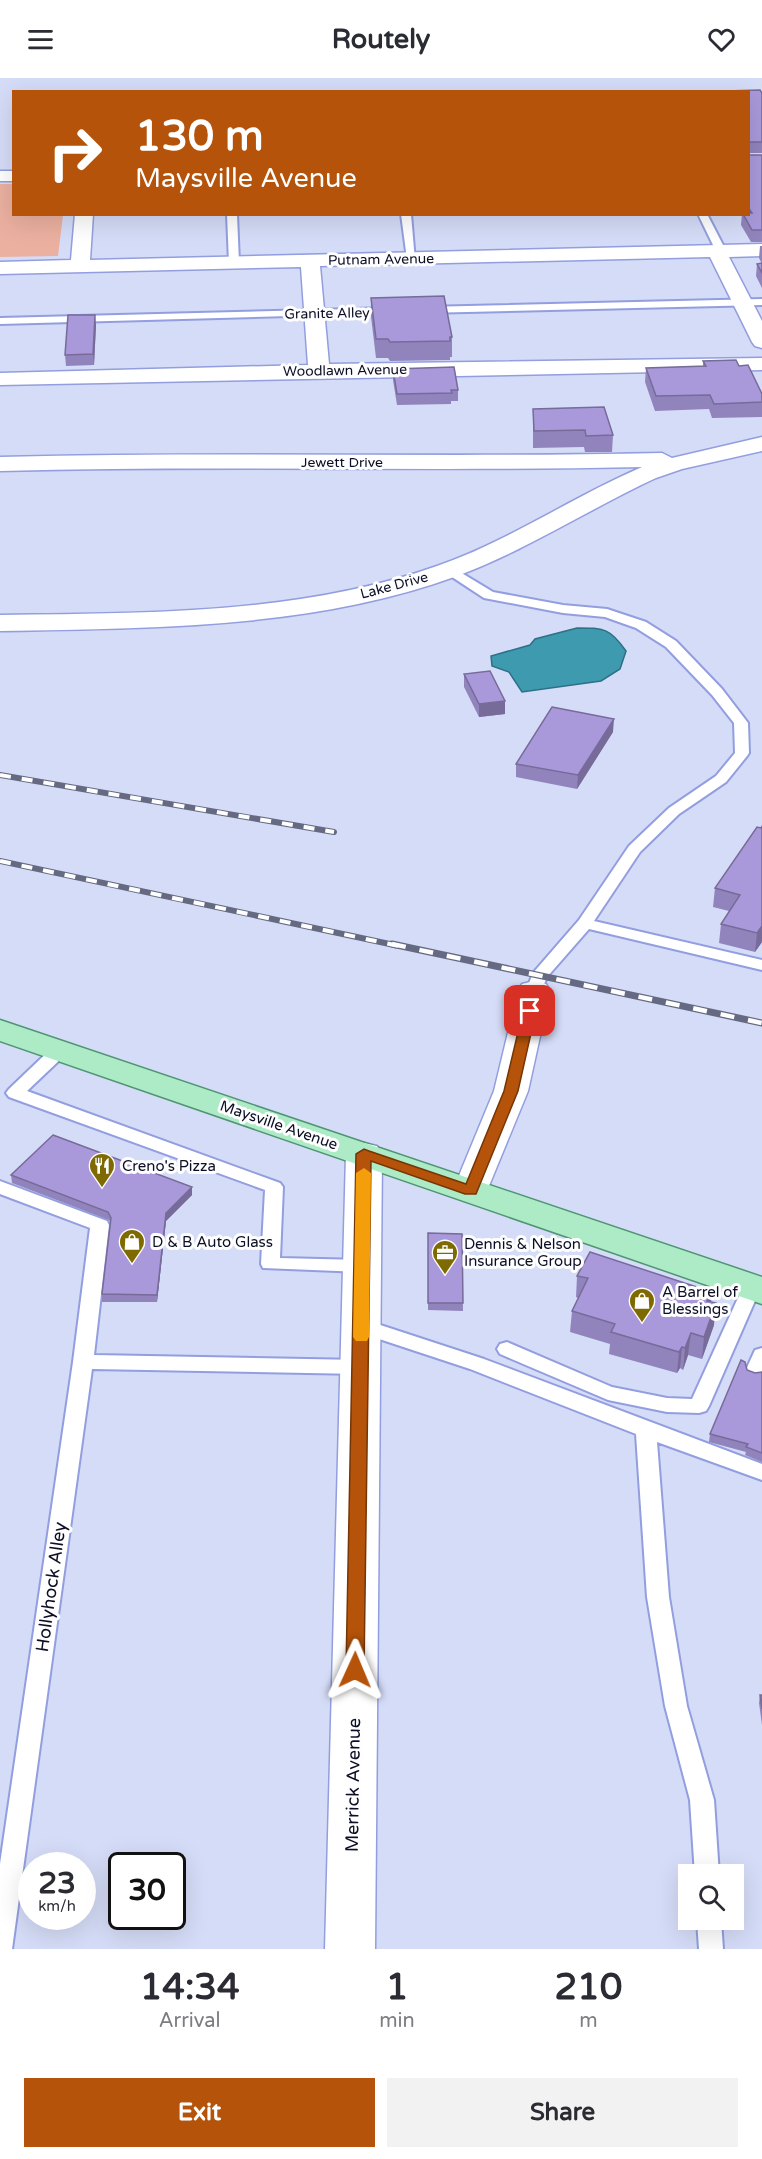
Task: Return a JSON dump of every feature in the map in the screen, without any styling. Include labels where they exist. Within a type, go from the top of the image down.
[{"type":"main road","name":"Maysville Avenue","points":[[0,1030],[757,1289]]},
{"type":"street","points":[[80,266],[84,216]]},
{"type":"street","name":"Putnam Avenue","points":[[0,268],[762,250]]},
{"type":"street","points":[[717,251],[762,342]]},
{"type":"street","points":[[310,261],[319,370]]},
{"type":"street","name":"Woodlawn Avenue","points":[[0,379],[319,370],[762,364]]},
{"type":"street","name":"Lake Drive","points":[[0,623],[153,619],[274,609],[375,592],[450,570],[488,554],[634,480],[684,459],[735,452],[762,444]]},
{"type":"street","name":"Jewett Drive","points":[[0,464],[102,460],[580,462],[684,459]]},
{"type":"street","points":[[471,1190],[511,1091],[534,991]]},
{"type":"street","name":"Merrick Avenue","points":[[350,1949],[364,1154]]},
{"type":"lane","points":[[232,216],[234,262]]},
{"type":"lane","points":[[406,216],[412,259]]},
{"type":"lane","points":[[703,216],[718,245],[717,251]]},
{"type":"lane","name":"Granite Alley","points":[[0,321],[762,302]]},
{"type":"lane","points":[[450,570],[489,595],[563,609],[607,613],[641,625],[671,644],[717,692],[741,723],[742,753],[721,779],[674,811],[634,849],[585,923],[539,976],[534,991]]},
{"type":"lane","points":[[585,923],[762,965]]},
{"type":"lane","points":[[60,1050],[15,1093],[274,1187],[270,1264],[362,1266]]},
{"type":"lane","name":"Hollyhock Alley","points":[[0,1187],[100,1225],[83,1362],[0,1949]]},
{"type":"lane","points":[[507,1349],[608,1393],[667,1405],[699,1406],[757,1289]]},
{"type":"lane","points":[[362,1326],[477,1364],[646,1430],[721,1451],[762,1472]]},
{"type":"lane","points":[[83,1362],[360,1367]]},
{"type":"lane","points":[[646,1430],[658,1597],[676,1706],[702,1800],[705,1864]]},
{"type":"lane","points":[[710,1930],[711,1949]]},
{"type":"shaded area","points":[[0,184],[12,184],[12,216],[63,216],[58,256],[0,257]]},
{"type":"water","points":[[577,628],[600,629],[611,634],[626,651],[620,669],[601,681],[522,692],[509,672],[492,666],[491,656],[530,645],[535,639]]},
{"type":"building","points":[[750,90],[760,90],[762,93],[762,142],[750,142]]},
{"type":"building","points":[[750,155],[762,155],[762,230],[752,230],[744,216],[750,216],[752,213],[750,210]]},
{"type":"building","points":[[762,263],[762,273],[757,264]]},
{"type":"building","points":[[444,296],[452,337],[450,341],[390,342],[388,339],[376,339],[371,298]]},
{"type":"building","points":[[68,315],[95,315],[93,354],[65,355]]},
{"type":"building","points":[[736,360],[739,366],[748,365],[762,394],[762,402],[714,404],[710,395],[656,396],[646,368],[706,366],[703,361]]},
{"type":"building","points":[[454,367],[458,390],[451,390],[452,393],[397,394],[393,369]]},
{"type":"building","points":[[604,407],[613,435],[586,436],[585,430],[534,431],[533,409]]},
{"type":"building","points":[[490,671],[505,701],[479,704],[464,674]]},
{"type":"building","points":[[552,707],[614,719],[578,775],[516,764]]},
{"type":"building","points":[[762,826],[762,926],[757,933],[721,924],[740,895],[715,888],[757,827]]},
{"type":"building","points":[[53,1135],[192,1187],[166,1213],[157,1295],[102,1294],[111,1218],[108,1212],[11,1175]]},
{"type":"building","name":"Dennis & Nelson Insurance Group","points":[[428,1233],[462,1234],[463,1303],[428,1303]]},
{"type":"building","name":"A Barrel of Blessings","points":[[590,1252],[712,1292],[707,1301],[716,1303],[704,1337],[691,1333],[685,1348],[682,1347],[679,1352],[611,1332],[615,1324],[572,1311],[588,1278],[577,1276]]},
{"type":"building","points":[[741,1360],[745,1362],[747,1370],[755,1373],[762,1372],[762,1453],[746,1447],[748,1444],[710,1434]]},
{"type":"railway","points":[[0,775],[334,832]]},
{"type":"railway","points":[[0,861],[399,946]]},
{"type":"railway","points":[[392,944],[762,1023]]},
{"type":"slow traffic","points":[[361,1337],[364,1173]]},
{"type":"place","name":"Creno's Pizza","points":[[102,1189]]},
{"type":"place","name":"D & B Auto Glass","points":[[132,1265]]},
{"type":"place","name":"Dennis & Nelson Insurance Group","points":[[445,1276]]},
{"type":"place","name":"A Barrel of Blessings","points":[[642,1324]]},
{"type":"route","points":[[355,1670],[364,1154],[471,1190],[511,1091],[530,1011]]}]
